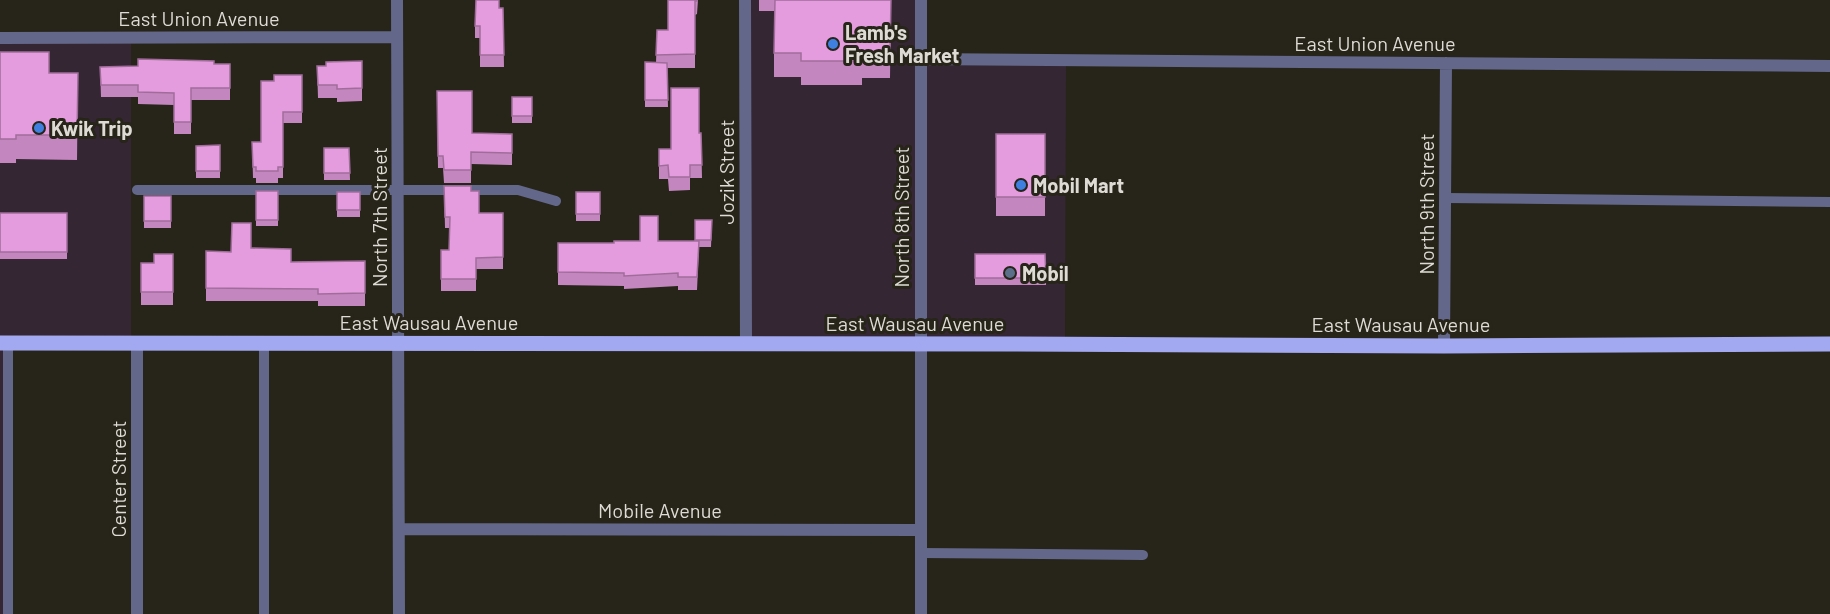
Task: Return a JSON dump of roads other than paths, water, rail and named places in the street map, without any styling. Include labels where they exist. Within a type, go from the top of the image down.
[{"type":"main road","name":"East Wausau Avenue","points":[[4,344],[746,343],[1444,346],[1830,344]]},
{"type":"street","name":"North 7th Street","points":[[397,0],[399,614]]},
{"type":"street","name":"Jozik Street","points":[[745,0],[746,343]]},
{"type":"street","name":"North 8th Street","points":[[921,0],[921,614]]},
{"type":"street","name":"East Union Avenue","points":[[0,38],[398,37]]},
{"type":"street","name":"East Union Avenue","points":[[920,59],[1830,66]]},
{"type":"street","name":"North 9th Street","points":[[1444,346],[1446,63]]},
{"type":"street","name":"Center Street","points":[[137,343],[137,614]]},
{"type":"street","name":"Mobile Avenue","points":[[399,529],[921,530]]},
{"type":"lane","points":[[137,190],[518,190],[556,201]]},
{"type":"lane","points":[[1446,198],[1830,202]]},
{"type":"lane","points":[[264,343],[264,614]]},
{"type":"lane","points":[[4,344],[8,614]]},
{"type":"lane","points":[[921,553],[1143,555]]},
{"type":"place","name":"Lamb's Fresh Market","points":[[833,44]]},
{"type":"place","name":"Kwik Trip","points":[[39,128]]},
{"type":"place","name":"Mobil Mart","points":[[1021,185]]},
{"type":"place","name":"Mobil","points":[[1010,273]]}]
